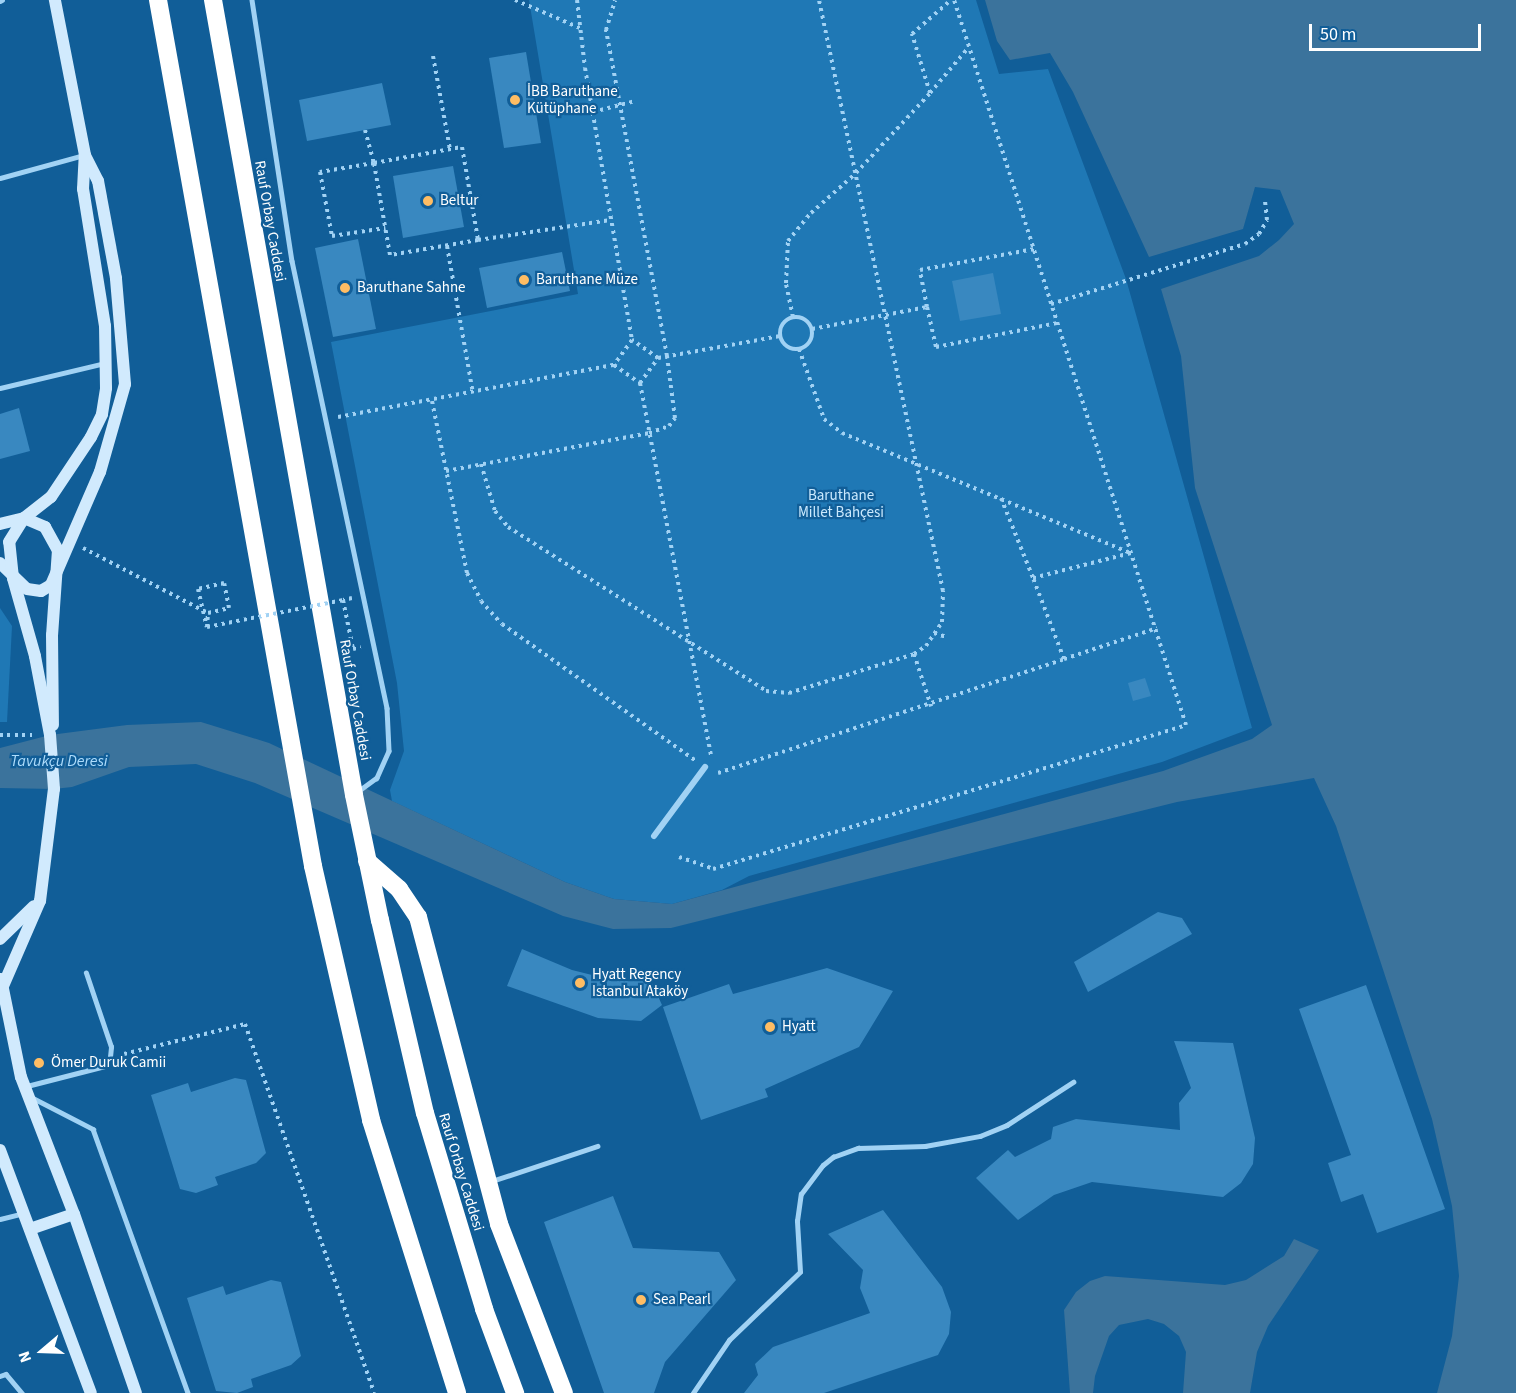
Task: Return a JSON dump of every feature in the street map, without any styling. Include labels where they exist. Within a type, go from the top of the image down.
[{"type":"highway","points":[[158,0],[313,866],[371,1120],[457,1393]]},
{"type":"highway","name":"Rauf Orbay Caddesi","points":[[213,0],[340,721],[367,861],[425,1113],[484,1309],[515,1393]]},
{"type":"highway","points":[[367,861],[399,889],[418,917],[499,1224],[564,1393]]},
{"type":"main road","points":[[50,735],[35,656],[13,578],[9,542],[24,518],[51,497],[91,437],[102,414],[106,363],[105,326],[83,189],[85,155],[55,0]]},
{"type":"main road","points":[[0,563],[27,589],[42,591],[58,571],[100,472],[125,384],[116,278],[99,181],[85,155]]},
{"type":"main road","points":[[0,524],[24,518],[45,527],[58,550],[58,571],[54,596],[50,735],[54,789],[40,901],[1,982],[2,1007],[26,1091],[74,1214],[136,1393]]},
{"type":"main road","points":[[0,939],[40,901]]},
{"type":"main road","points":[[0,1150],[26,1213],[91,1393]]},
{"type":"main road","points":[[30,1229],[74,1214]]},
{"type":"street","points":[[654,836],[705,767]]},
{"type":"lane","points":[[252,0],[292,261],[387,708],[389,751],[377,778],[354,795]]},
{"type":"lane","points":[[0,178],[85,155]]},
{"type":"lane","points":[[0,388],[106,363]]},
{"type":"lane","points":[[26,1091],[105,1066],[110,1057],[111,1047],[86,973]]},
{"type":"lane","points":[[693,1393],[729,1340],[800,1272],[797,1221],[801,1194],[833,1157],[858,1148],[967,1141],[1007,1125],[1073,1082]]},
{"type":"lane","points":[[26,1091],[93,1129],[188,1393]]},
{"type":"lane","points":[[488,1182],[597,1146]]},
{"type":"lane","points":[[0,1219],[26,1213]]},
{"type":"lane","points":[[0,1376],[6,1374],[22,1393]]},
{"type":"path","points":[[515,0],[580,28]]},
{"type":"path","points":[[577,0],[593,112],[632,340],[658,358]]},
{"type":"path","points":[[446,471],[649,433],[669,426],[675,418],[667,356],[606,30],[615,0]]},
{"type":"path","points":[[481,464],[495,511],[508,527],[766,691],[789,693],[914,654],[934,633],[942,622],[943,591],[914,460],[887,314],[819,0]]},
{"type":"path","points":[[679,857],[713,869],[1186,725],[1157,628],[952,0],[912,34],[930,93]]},
{"type":"path","points":[[792,317],[786,283],[788,241],[810,213],[856,173],[930,93],[968,47]]},
{"type":"path","points":[[434,56],[450,150]]},
{"type":"path","points":[[593,112],[635,101]]},
{"type":"path","points":[[364,130],[374,163],[390,255],[611,220]]},
{"type":"path","points":[[385,228],[332,236],[320,172],[462,147],[478,240]]},
{"type":"path","points":[[1051,304],[1245,244],[1259,234],[1267,220],[1265,201]]},
{"type":"path","points":[[447,245],[472,393]]},
{"type":"path","points":[[1034,249],[921,270],[936,347],[1057,323]]},
{"type":"path","points":[[812,329],[927,307]]},
{"type":"path","points":[[780,336],[783,323],[792,317],[807,321],[812,329],[811,339],[799,349]]},
{"type":"path","points":[[640,383],[658,358],[780,336]]},
{"type":"path","points":[[780,336],[789,347],[799,349]]},
{"type":"path","points":[[326,420],[614,365],[632,340]]},
{"type":"path","points":[[799,349],[824,419],[842,433],[914,460],[1131,554]]},
{"type":"path","points":[[614,365],[640,383],[715,774],[931,706],[1157,628]]},
{"type":"path","points":[[432,401],[467,573],[481,601],[502,624],[705,767]]},
{"type":"path","points":[[1001,497],[1064,659]]},
{"type":"path","points":[[70,541],[208,613],[230,608],[224,583],[198,589],[207,627]]},
{"type":"path","points":[[1033,578],[1131,554]]},
{"type":"path","points":[[207,627],[343,600],[353,649]]},
{"type":"path","points":[[207,627],[208,613]]},
{"type":"path","points":[[934,633],[946,637]]},
{"type":"path","points":[[914,654],[931,706]]},
{"type":"path","points":[[0,735],[50,735]]},
{"type":"path","points":[[110,1057],[245,1024],[374,1393]]},
{"type":"green space","name":"Baruthane Millet Bahçesi","points":[[529,0],[976,0],[999,74],[1048,69],[1126,279],[1252,728],[1162,762],[749,876],[722,890],[672,904],[614,899],[565,882],[392,801],[390,790],[404,751],[397,683],[331,342],[578,294]]},
{"type":"green space","points":[[0,608],[12,626],[7,722],[0,722]]},
{"type":"water","name":"Tavukçu Deresi","points":[[985,0],[1516,0],[1516,1393],[1437,1393],[1452,1336],[1459,1276],[1452,1206],[1432,1119],[1336,826],[1314,778],[1177,802],[671,928],[613,929],[563,916],[255,783],[196,764],[129,767],[72,787],[0,788],[0,748],[50,735],[127,725],[201,722],[269,743],[565,882],[614,899],[672,904],[1163,771],[1252,739],[1272,725],[1195,488],[1181,356],[1161,289],[1259,256],[1294,224],[1280,190],[1255,187],[1243,229],[1149,257],[1073,92],[1050,53],[1010,60],[997,41]]},
{"type":"water","points":[[1294,1239],[1319,1250],[1268,1326],[1257,1352],[1250,1393],[1183,1393],[1186,1352],[1179,1336],[1164,1324],[1148,1319],[1119,1325],[1109,1336],[1095,1376],[1093,1393],[1070,1393],[1064,1310],[1076,1292],[1090,1281],[1105,1276],[1225,1285],[1246,1280],[1284,1256]]},
{"type":"building","name":"İBB Baruthane Kütüphane","points":[[526,52],[541,143],[504,148],[489,58]]},
{"type":"building","points":[[382,83],[391,125],[307,141],[299,100]]},
{"type":"building","name":"Beltur","points":[[453,166],[464,227],[403,238],[393,176]]},
{"type":"building","name":"Baruthane Sahne","points":[[358,239],[376,329],[333,337],[315,248]]},
{"type":"building","name":"Baruthane Müze","points":[[562,252],[570,291],[487,308],[479,268]]},
{"type":"building","points":[[993,273],[1001,314],[960,321],[952,281]]},
{"type":"building","points":[[19,408],[30,451],[0,459],[0,414]]},
{"type":"building","points":[[1145,678],[1151,696],[1133,701],[1128,683]]},
{"type":"building","points":[[1158,912],[1182,918],[1192,934],[1088,992],[1074,962]]},
{"type":"building","name":"Hyatt Regency Istanbul Ataköy","points":[[522,949],[572,970],[616,981],[651,981],[662,1005],[641,1021],[598,1018],[507,986]]},
{"type":"building","name":"Hyatt","points":[[827,968],[893,991],[859,1047],[765,1089],[768,1097],[701,1120],[663,1007],[729,984],[733,994]]},
{"type":"building","points":[[1366,985],[1445,1209],[1377,1233],[1363,1194],[1341,1202],[1328,1163],[1351,1155],[1299,1009]]},
{"type":"building","points":[[1174,1041],[1233,1043],[1255,1138],[1253,1164],[1241,1183],[1223,1197],[1092,1182],[1054,1195],[1018,1220],[976,1178],[1008,1150],[1015,1157],[1051,1139],[1053,1127],[1076,1119],[1180,1130],[1179,1103],[1191,1088]]},
{"type":"building","points":[[235,1078],[246,1080],[266,1153],[256,1163],[215,1177],[218,1185],[196,1193],[180,1189],[151,1095],[188,1083],[191,1092]]},
{"type":"building","points":[[613,1196],[633,1248],[719,1252],[736,1280],[665,1362],[654,1393],[604,1393],[544,1222]]},
{"type":"building","points":[[883,1210],[942,1287],[951,1312],[949,1334],[938,1355],[824,1393],[744,1393],[758,1375],[755,1364],[773,1347],[870,1313],[860,1288],[863,1270],[828,1234]]},
{"type":"building","points":[[271,1280],[281,1282],[301,1356],[291,1365],[251,1379],[253,1387],[237,1393],[216,1391],[187,1298],[223,1286],[226,1295]]},
{"type":"place","name":"İBB Baruthane Kütüphane","points":[[515,100]]},
{"type":"place","name":"Beltur","points":[[428,201]]},
{"type":"place","name":"Baruthane Müze","points":[[524,280]]},
{"type":"place","name":"Baruthane Sahne","points":[[345,288]]},
{"type":"place","name":"Hyatt Regency Istanbul Ataköy","points":[[580,983]]},
{"type":"place","name":"Hyatt","points":[[770,1027]]},
{"type":"place","name":"Ömer Duruk Camii","points":[[39,1063]]},
{"type":"place","name":"Sea Pearl","points":[[641,1300]]}]
